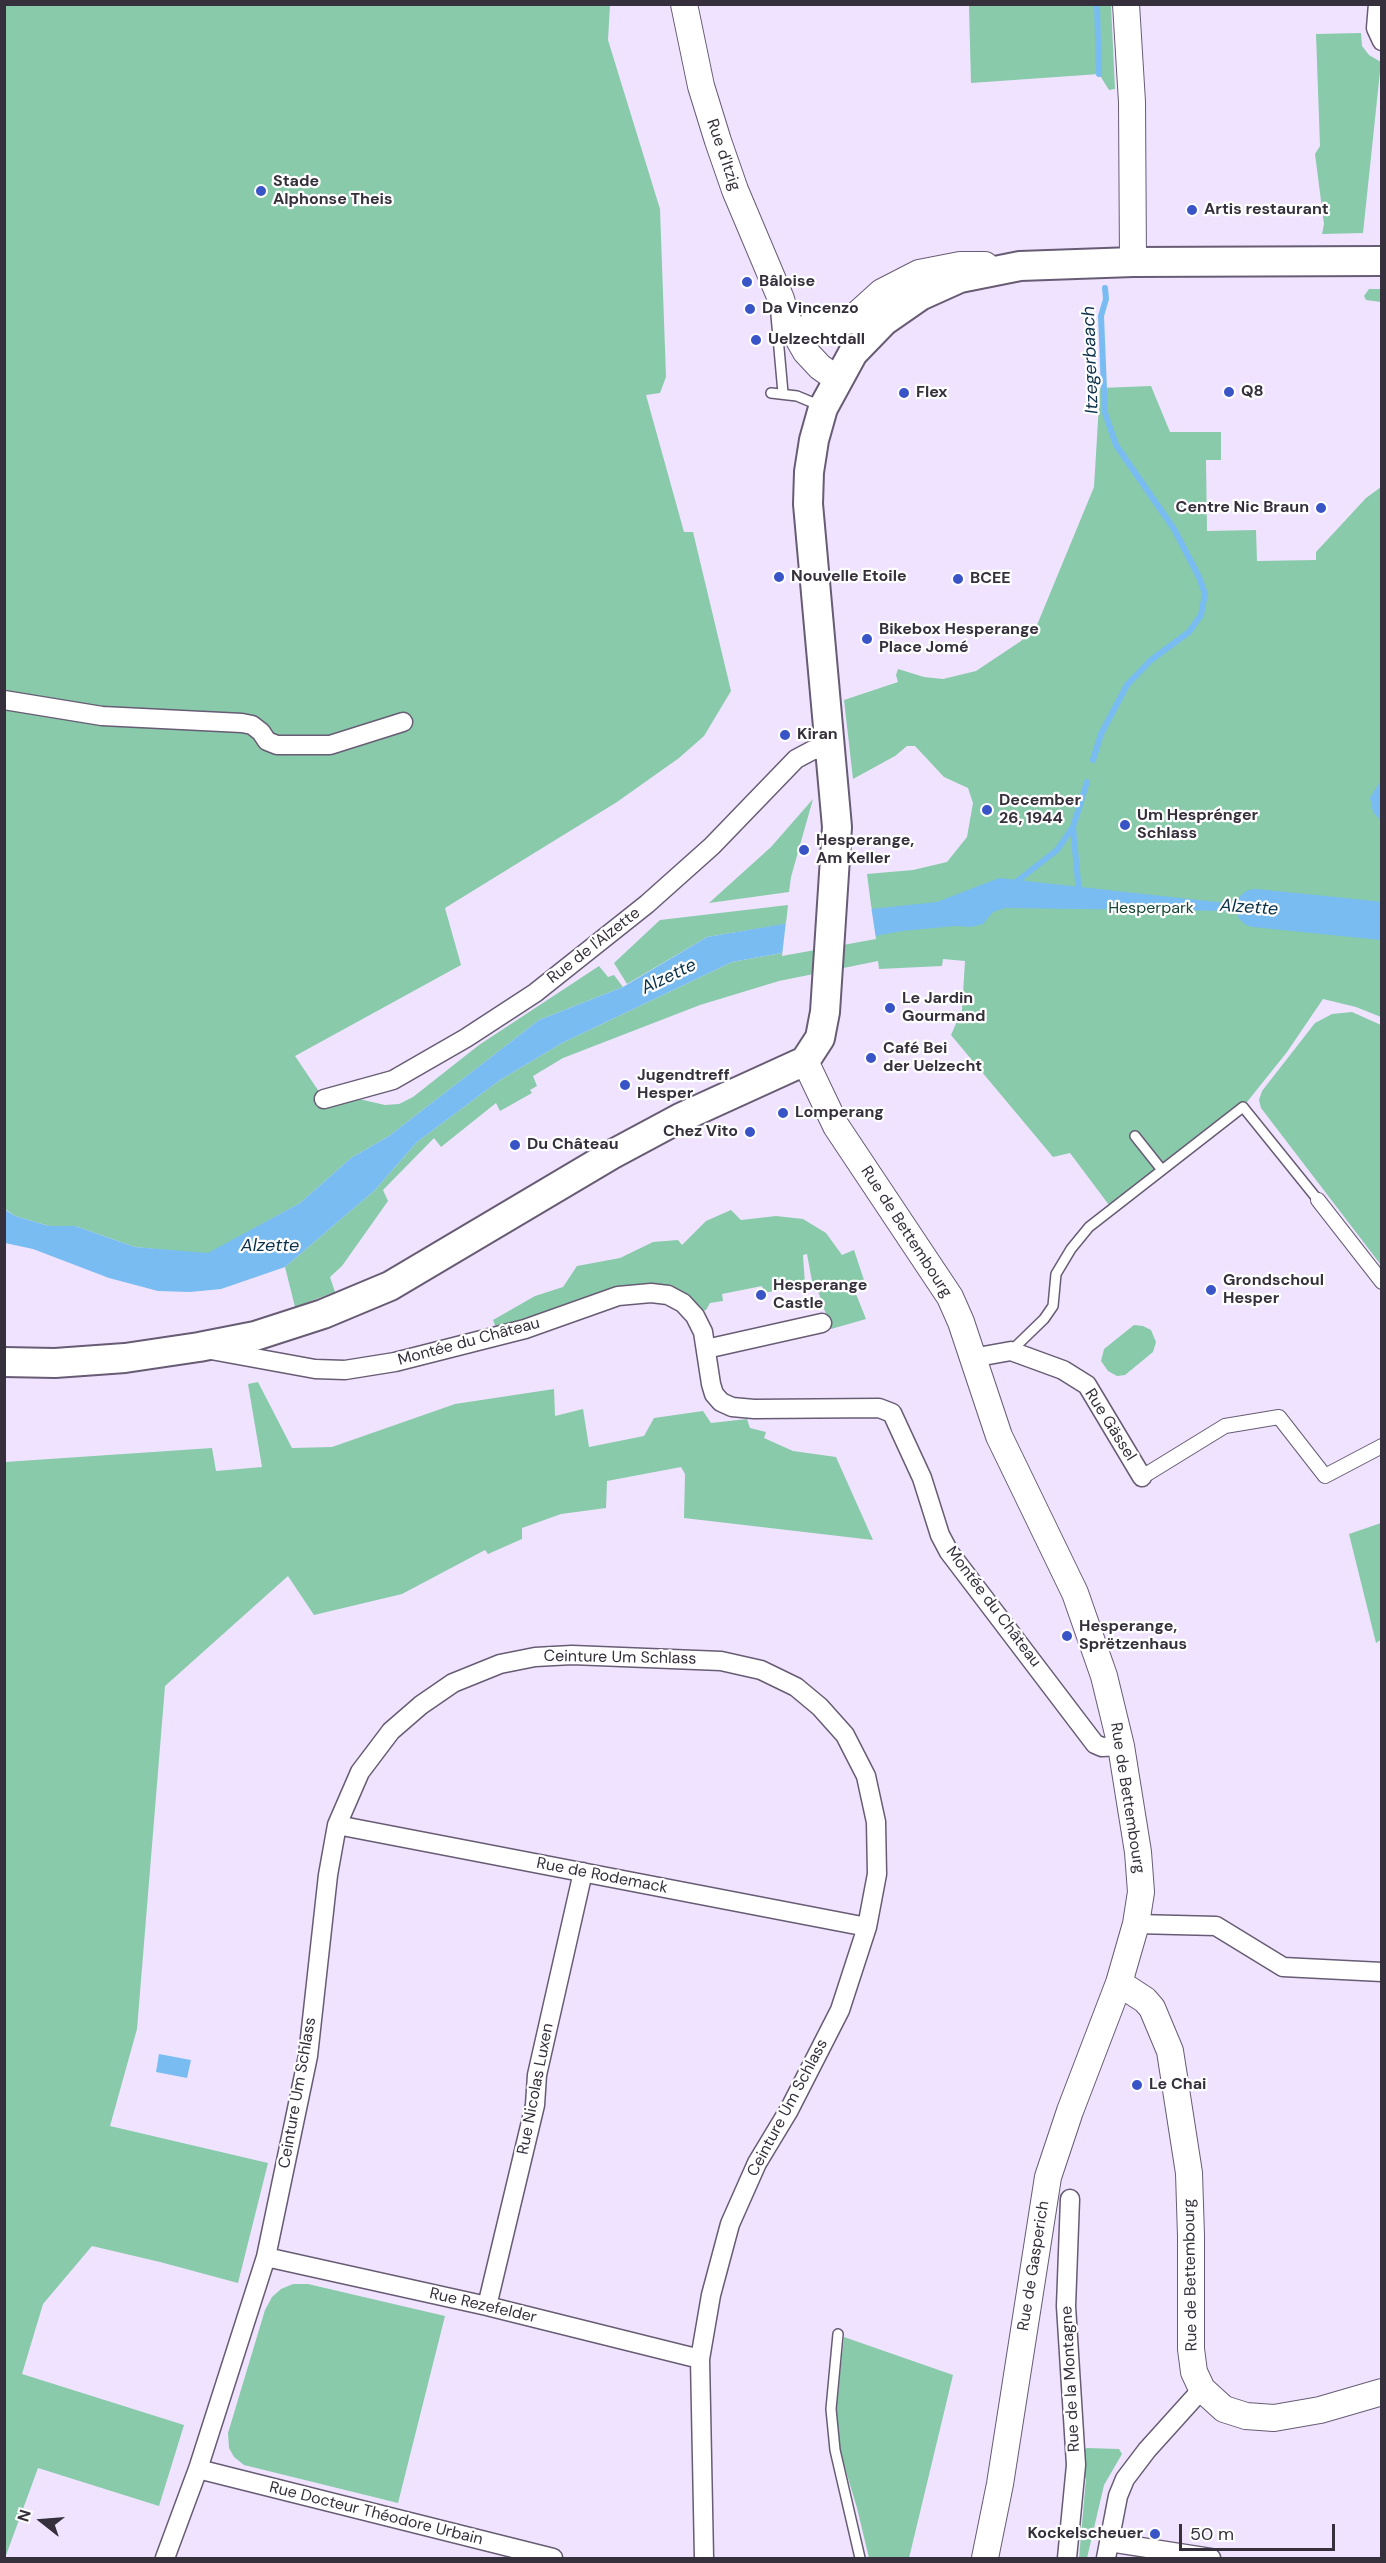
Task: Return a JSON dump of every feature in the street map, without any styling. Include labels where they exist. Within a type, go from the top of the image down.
[{"type":"main road","name":"Rue d'Itzig","points":[[684,4],[701,86],[718,141],[735,190],[782,299],[786,317],[800,344],[820,367],[837,379]]},
{"type":"main road","points":[[1126,4],[1132,102],[1133,262]]},
{"type":"main road","points":[[813,322],[837,324],[851,320],[882,292],[919,273],[960,265],[1382,261]]},
{"type":"main road","points":[[4,1362],[55,1363],[126,1358],[255,1336],[324,1314],[390,1286],[621,1150],[680,1118],[805,1061],[820,1038],[828,971],[837,827],[808,504],[812,451],[824,408],[837,379],[853,353],[884,321],[920,296],[960,278],[1020,266]]},
{"type":"main road","points":[[782,299],[853,353]]},
{"type":"main road","name":"Rue de Bettembourg","points":[[805,1061],[836,1126],[950,1297],[999,1436],[1059,1557],[1087,1624],[1104,1676],[1121,1746],[1138,1852],[1141,1892],[1136,1924],[1119,1983],[1145,2000],[1152,2008],[1170,2051],[1188,2173],[1191,2236],[1191,2349],[1194,2372],[1202,2389],[1224,2409],[1245,2416],[1274,2418],[1320,2410],[1382,2392]]},
{"type":"main road","name":"Rue de Gasperich","points":[[985,2559],[1000,2484],[1048,2177],[1119,1983]]},
{"type":"street","points":[[1379,11],[1376,28],[1382,41]]},
{"type":"street","points":[[4,700],[102,716],[242,723],[252,725],[267,741],[277,746],[330,745],[403,722]]},
{"type":"street","name":"Rue de l'Alzette","points":[[324,1099],[393,1080],[466,1038],[535,993],[647,904],[712,846],[796,759],[813,750],[831,748]]},
{"type":"street","points":[[1318,1200],[1382,1282]]},
{"type":"street","name":"Montée du Château","points":[[199,1347],[315,1369],[345,1370],[395,1362],[525,1329],[618,1296],[651,1293],[668,1295],[683,1303],[695,1316],[703,1332],[714,1394],[721,1402],[732,1407],[754,1409],[879,1408],[892,1413],[922,1478],[940,1535],[949,1552],[1095,1744],[1102,1747],[1121,1746]]},
{"type":"street","points":[[706,1349],[822,1323]]},
{"type":"street","points":[[972,1358],[1011,1351]]},
{"type":"street","name":"Rue Gässel","points":[[1011,1351],[1063,1370],[1087,1385],[1142,1477]]},
{"type":"street","points":[[1142,1477],[1225,1426],[1280,1417],[1326,1476],[1382,1446]]},
{"type":"street","name":"Ceinture Um Schlass","points":[[165,2559],[198,2469],[266,2257],[308,2056],[328,1875],[337,1826],[360,1772],[391,1731],[421,1705],[453,1683],[500,1664],[535,1657],[572,1655],[721,1661],[761,1670],[796,1687],[820,1707],[845,1735],[866,1776],[876,1822],[877,1874],[867,1927],[840,2010],[789,2110],[757,2163],[730,2224],[711,2295],[700,2359],[704,2559]]},
{"type":"street","name":"Rue de Rodemack","points":[[337,1826],[867,1927]]},
{"type":"street","name":"Rue Nicolas Luxen","points":[[487,2306],[536,2105],[537,2075],[583,1872]]},
{"type":"street","points":[[1136,1924],[1216,1926],[1283,1967],[1382,1972]]},
{"type":"street","name":"Rue de la Montagne","points":[[1067,2559],[1076,2465],[1066,2306],[1070,2199]]},
{"type":"street","name":"Rue Rezefelder","points":[[266,2257],[487,2306],[700,2359]]},
{"type":"street","points":[[1202,2389],[1147,2450],[1125,2480],[1118,2496],[1107,2550],[1211,2559]]},
{"type":"street","name":"Rue Docteur Théodore Urbain","points":[[198,2469],[553,2559]]},
{"type":"lane","points":[[782,299],[775,318],[783,393]]},
{"type":"lane","points":[[771,393],[797,396],[824,408]]},
{"type":"lane","points":[[1011,1351],[1044,1319],[1053,1306],[1056,1274],[1071,1249],[1089,1227],[1243,1107],[1318,1200]]},
{"type":"lane","points":[[1135,1136],[1162,1170]]},
{"type":"lane","points":[[838,2334],[831,2409],[835,2450],[860,2559]]},
{"type":"green space","points":[[4,5],[610,5],[608,40],[660,209],[666,377],[660,393],[646,395],[684,532],[693,532],[731,691],[704,736],[679,758],[617,802],[445,908],[461,965],[295,1056],[324,1099],[359,1099],[385,1105],[399,1104],[413,1097],[479,1045],[599,966],[608,977],[614,975],[623,987],[539,1020],[389,1136],[351,1158],[300,1203],[208,1254],[135,1247],[75,1226],[49,1226],[15,1216],[5,1209]]},
{"type":"green space","points":[[969,5],[1111,5],[1115,89],[1109,90],[1099,74],[971,83]]},
{"type":"green space","points":[[1361,33],[1362,46],[1369,55],[1381,62],[1363,233],[1322,234],[1324,224],[1315,154],[1320,146],[1316,34]]},
{"type":"green space","points":[[1369,289],[1381,289],[1381,302],[1366,300],[1364,296]]},
{"type":"green space","name":"Hesperpark","points":[[1151,386],[1170,432],[1221,432],[1221,460],[1206,460],[1207,531],[1256,530],[1257,561],[1316,560],[1316,552],[1366,498],[1381,487],[1381,1017],[1356,1007],[1323,999],[1287,1052],[1243,1107],[1112,1209],[1070,1153],[1053,1157],[951,1035],[962,1010],[965,961],[943,959],[942,966],[879,969],[878,961],[779,981],[700,1005],[563,1058],[533,1076],[537,1086],[530,1090],[532,1093],[500,1111],[496,1103],[441,1147],[434,1138],[383,1190],[388,1201],[342,1266],[330,1277],[335,1292],[295,1307],[285,1267],[375,1190],[417,1142],[500,1080],[562,1043],[732,962],[875,936],[867,874],[913,870],[947,862],[967,837],[973,803],[968,788],[944,777],[915,746],[907,746],[895,756],[853,779],[844,700],[898,682],[896,675],[898,669],[924,677],[943,679],[976,671],[1021,641],[1037,625],[1094,487],[1100,388]]},
{"type":"green space","points":[[813,799],[791,877],[789,892],[709,903],[771,847]]},
{"type":"green space","points":[[788,905],[786,924],[707,937],[627,984],[614,963],[660,920]]},
{"type":"green space","points":[[1352,1012],[1381,1025],[1381,1265],[1261,1108],[1259,1100],[1262,1091],[1315,1023],[1332,1014]]},
{"type":"green space","points":[[731,1210],[741,1220],[776,1216],[803,1219],[826,1233],[842,1255],[854,1250],[866,1286],[854,1289],[866,1319],[831,1329],[818,1291],[814,1292],[807,1254],[803,1255],[805,1285],[764,1293],[762,1286],[722,1294],[723,1301],[710,1303],[706,1310],[701,1312],[670,1288],[540,1315],[496,1328],[493,1320],[535,1296],[563,1287],[577,1266],[620,1258],[653,1242],[678,1240],[682,1245],[706,1221]]},
{"type":"green space","points":[[1134,1325],[1151,1330],[1156,1342],[1153,1352],[1125,1375],[1117,1376],[1108,1371],[1101,1361],[1104,1349]]},
{"type":"green space","points":[[258,1382],[292,1448],[332,1447],[455,1404],[554,1389],[555,1416],[583,1409],[589,1447],[644,1436],[654,1418],[703,1411],[711,1423],[747,1419],[750,1428],[766,1432],[764,1438],[793,1451],[836,1457],[873,1540],[684,1518],[685,1474],[681,1467],[607,1481],[606,1508],[561,1514],[522,1528],[522,1539],[488,1554],[485,1550],[402,1594],[314,1615],[288,1576],[165,1686],[137,2029],[110,2126],[268,2163],[238,2283],[92,2246],[43,2304],[22,2374],[184,2425],[159,2506],[38,2468],[5,2558],[5,1462],[212,1448],[216,1471],[262,1467],[248,1384]]},
{"type":"green space","points":[[1381,1523],[1382,1639],[1376,1643],[1349,1534]]},
{"type":"green space","points":[[293,2284],[308,2284],[445,2316],[398,2503],[244,2465],[234,2457],[229,2448],[228,2433],[265,2310],[272,2297],[281,2289]]},
{"type":"green space","points":[[844,2337],[953,2375],[909,2558],[869,2558],[841,2455],[836,2411]]},
{"type":"green space","points":[[1087,2448],[1119,2449],[1122,2454],[1104,2485],[1087,2558],[1079,2558],[1086,2479],[1082,2470],[1083,2450]]},
{"type":"water","points":[[1381,780],[1381,821],[1373,812],[1370,798]]},
{"type":"water","name":"Alzette","points":[[999,878],[1307,912],[1005,908],[993,912],[983,924],[971,927],[955,926],[902,931],[732,962],[562,1043],[500,1080],[417,1142],[375,1190],[285,1267],[221,1289],[190,1292],[158,1291],[109,1278],[33,1249],[5,1243],[4,1209],[15,1216],[49,1226],[75,1226],[135,1247],[208,1253],[300,1203],[351,1158],[389,1136],[539,1020],[623,987],[707,937],[871,909],[937,902]]},
{"type":"water","points":[[159,2054],[191,2060],[187,2078],[156,2072]]},
{"type":"pier","points":[[871,906],[876,939],[782,956],[786,921]]},
{"type":"waterway","name":"Itzegerbaach","points":[[1097,4],[1099,74]]},
{"type":"waterway","name":"Itzegerbaach","points":[[1093,760],[1101,734],[1127,685],[1151,660],[1189,632],[1201,615],[1205,594],[1199,577],[1174,529],[1116,445],[1105,413],[1101,316],[1106,299],[1105,288]]},
{"type":"waterway","name":"Itzegerbaach","points":[[1079,893],[1073,827],[1087,782]]},
{"type":"waterway","points":[[1016,882],[1057,850],[1073,827]]},
{"type":"waterway","name":"Alzette","points":[[1255,908],[1382,921]]},
{"type":"place","name":"Stade Alphonse Theis","points":[[261,191]]},
{"type":"place","name":"Artis restaurant","points":[[1192,210]]},
{"type":"place","name":"Bâloise","points":[[747,282]]},
{"type":"place","name":"Da Vincenzo","points":[[750,309]]},
{"type":"place","name":"Uelzechtdall","points":[[756,340]]},
{"type":"place","name":"Q8","points":[[1229,392]]},
{"type":"place","name":"Flex","points":[[904,393]]},
{"type":"place","name":"Centre Nic Braun","points":[[1321,508]]},
{"type":"place","name":"Nouvelle Etoile","points":[[779,577]]},
{"type":"place","name":"BCEE","points":[[958,579]]},
{"type":"place","name":"Bikebox Hesperange Place Jomé","points":[[867,639]]},
{"type":"place","name":"Kiran","points":[[785,735]]},
{"type":"place","name":"December 26, 1944","points":[[987,810]]},
{"type":"place","name":"Um Hesprénger Schlass","points":[[1125,825]]},
{"type":"place","name":"Hesperange, Am Keller","points":[[804,850]]},
{"type":"place","name":"Le Jardin Gourmand","points":[[890,1008]]},
{"type":"place","name":"Café Bei der Uelzecht","points":[[871,1058]]},
{"type":"place","name":"Jugendtreff Hesper","points":[[625,1085]]},
{"type":"place","name":"Lomperang","points":[[783,1113]]},
{"type":"place","name":"Chez Vito","points":[[750,1132]]},
{"type":"place","name":"Du Château","points":[[515,1145]]},
{"type":"place","name":"Grondschoul Hesper","points":[[1211,1290]]},
{"type":"place","name":"Hesperange Castle","points":[[761,1295]]},
{"type":"place","name":"Hesperange, Sprëtzenhaus","points":[[1067,1636]]},
{"type":"place","name":"Le Chai","points":[[1137,2085]]},
{"type":"place","name":"Kockelscheuer","points":[[1155,2534]]}]
